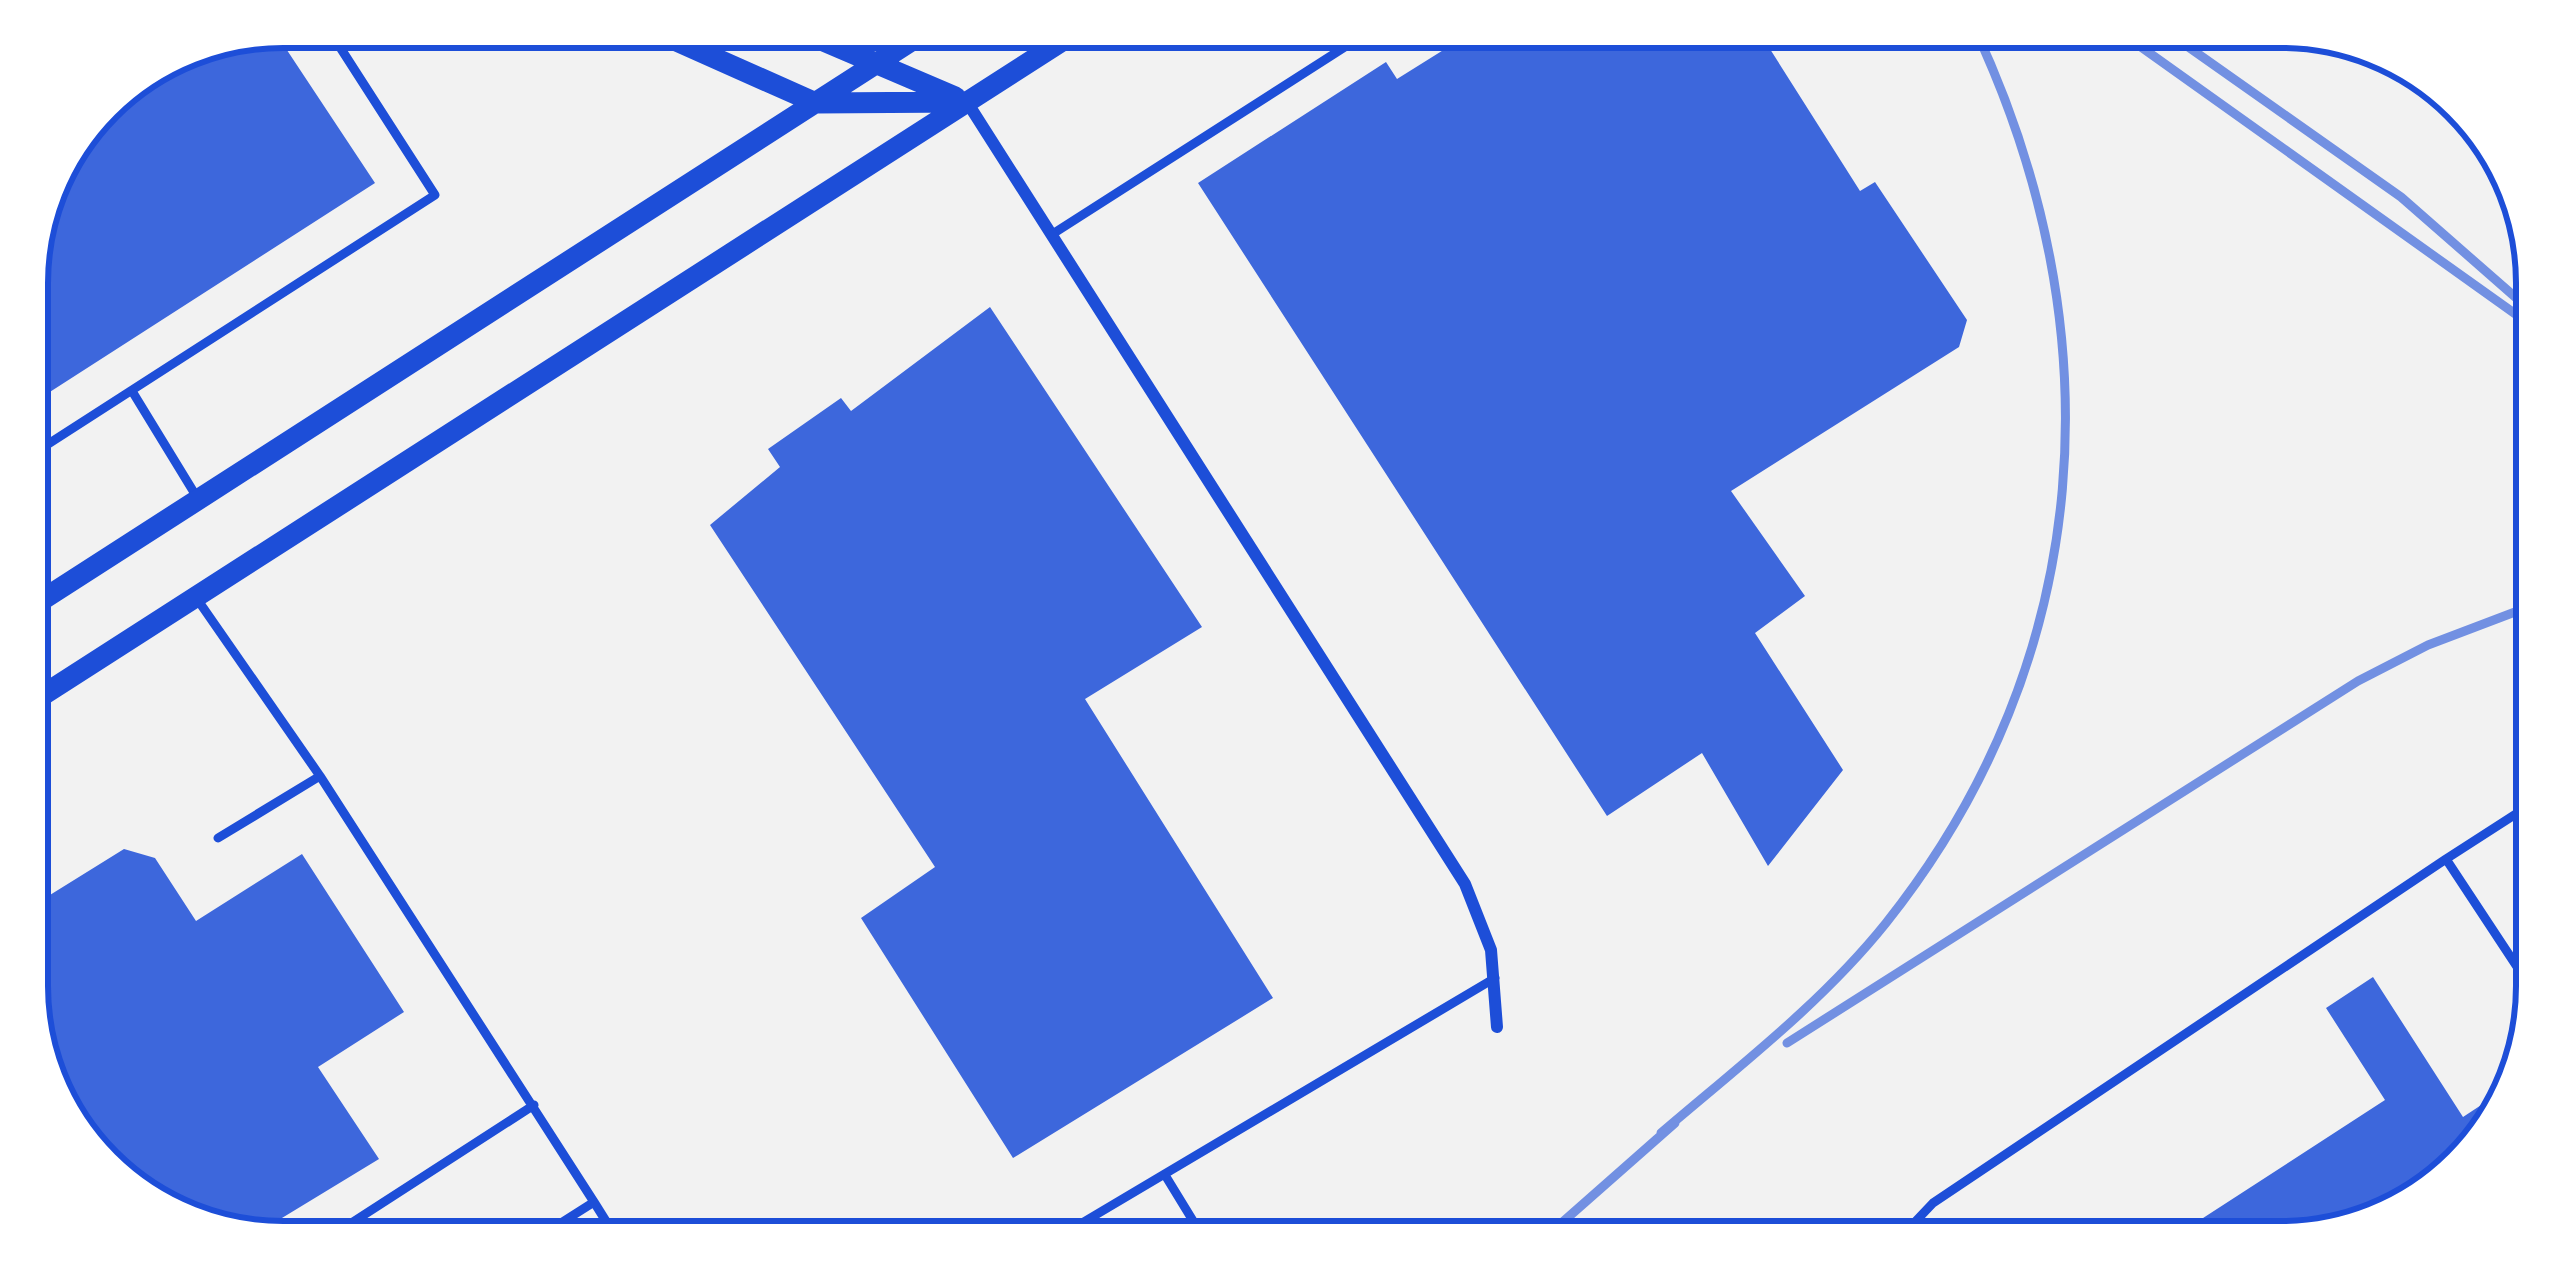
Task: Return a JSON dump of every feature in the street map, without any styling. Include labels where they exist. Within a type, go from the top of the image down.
[{"type":"street","points":[[693,49],[816,104],[967,101]]},
{"type":"street","points":[[839,49],[967,101],[1465,884],[1484,925],[1495,978],[1497,1027]]},
{"type":"street","points":[[49,596],[900,49]]},
{"type":"street","points":[[48,691],[1050,49]]},
{"type":"lane","points":[[1051,235],[1342,48]]},
{"type":"lane","points":[[49,445],[435,195],[340,49]]},
{"type":"lane","points":[[132,391],[198,499]]},
{"type":"lane","points":[[195,596],[320,776],[606,1221]]},
{"type":"lane","points":[[218,838],[320,776]]},
{"type":"lane","points":[[1914,1220],[2516,815]]},
{"type":"lane","points":[[2446,859],[2516,965]]},
{"type":"lane","points":[[1087,1221],[1495,978]]},
{"type":"lane","points":[[355,1221],[534,1105]]},
{"type":"lane","points":[[1165,1175],[1193,1221]]},
{"type":"lane","points":[[564,1221],[594,1202]]},
{"type":"building","points":[[1769,48],[1860,191],[1875,182],[1967,320],[1959,347],[1731,491],[1805,596],[1755,633],[1843,770],[1768,866],[1702,753],[1607,816],[1198,183],[1386,62],[1397,79],[1445,49]]},
{"type":"building","points":[[286,49],[375,183],[49,393],[50,252],[66,193],[79,165],[106,128],[165,79],[222,56]]},
{"type":"building","points":[[990,307],[1202,627],[1085,699],[1273,998],[1013,1158],[861,918],[935,867],[710,525],[780,467],[768,449],[841,398],[851,411]]},
{"type":"building","points":[[124,849],[155,858],[196,921],[302,854],[404,1012],[318,1067],[379,1159],[278,1221],[207,1209],[179,1197],[128,1163],[88,1117],[56,1047],[48,986],[48,896]]},
{"type":"building","points":[[2373,977],[2463,1117],[2484,1103],[2476,1117],[2436,1163],[2385,1197],[2357,1209],[2297,1220],[2200,1220],[2385,1100],[2326,1008]]},
{"type":"railway","points":[[1661,1133],[1807,1007],[1886,923],[1956,821],[2009,714],[2044,603],[2062,489],[2064,373],[2050,257],[2020,141],[1983,48]]},
{"type":"railway","points":[[2143,48],[2516,314]]},
{"type":"railway","points":[[2190,48],[2401,197],[2516,298]]},
{"type":"railway","points":[[1787,1043],[2358,681],[2428,645],[2516,612]]},
{"type":"railway","points":[[1565,1220],[1675,1123]]}]
